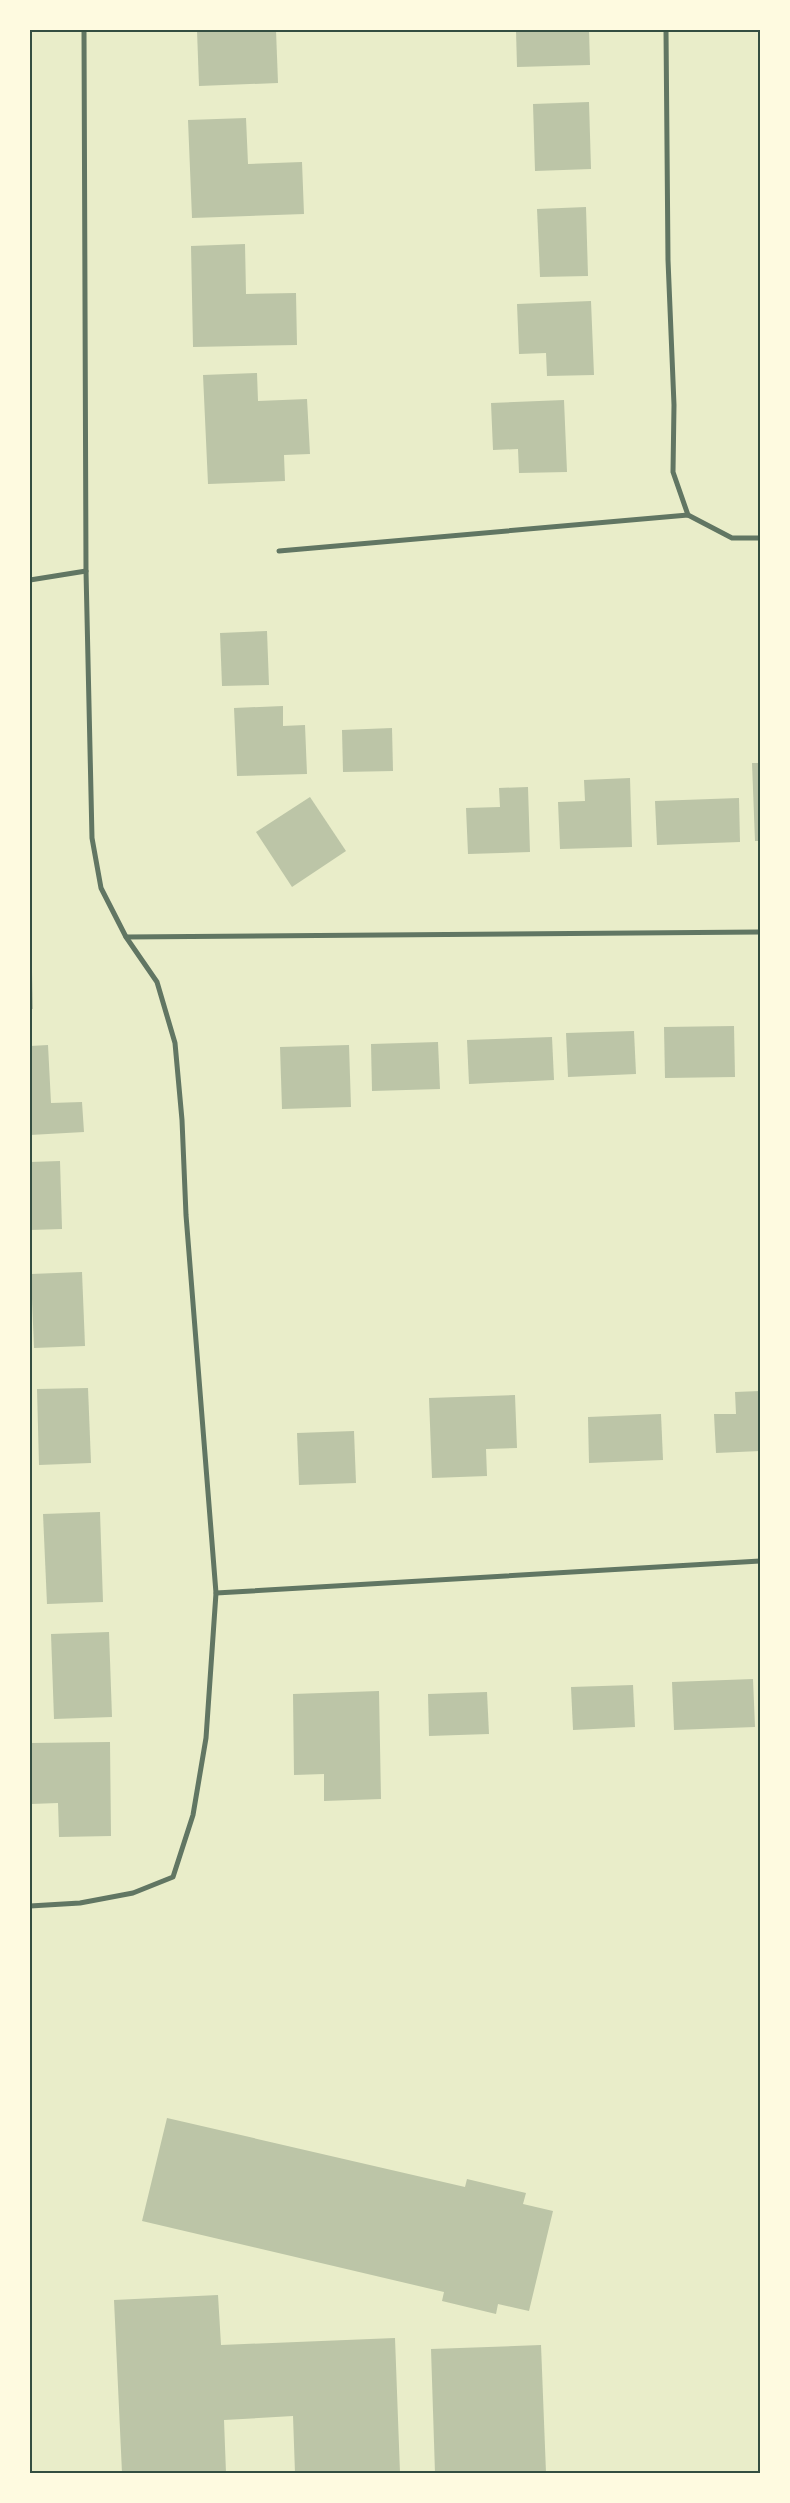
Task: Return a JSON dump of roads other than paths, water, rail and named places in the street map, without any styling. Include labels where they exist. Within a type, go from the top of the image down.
[{"type":"street","points":[[30,1906],[80,1902],[133,1893],[174,1877],[193,1815],[206,1738],[216,1593],[186,1215],[182,1120],[175,1043],[157,982],[126,937],[101,888],[92,838],[86,571],[84,30]]},
{"type":"street","points":[[666,30],[668,260],[674,405],[673,472],[688,515]]},
{"type":"street","points":[[279,551],[688,515],[732,538],[760,538]]},
{"type":"street","points":[[30,580],[86,571]]},
{"type":"street","points":[[126,937],[760,932]]},
{"type":"street","points":[[216,1593],[760,1561]]}]
